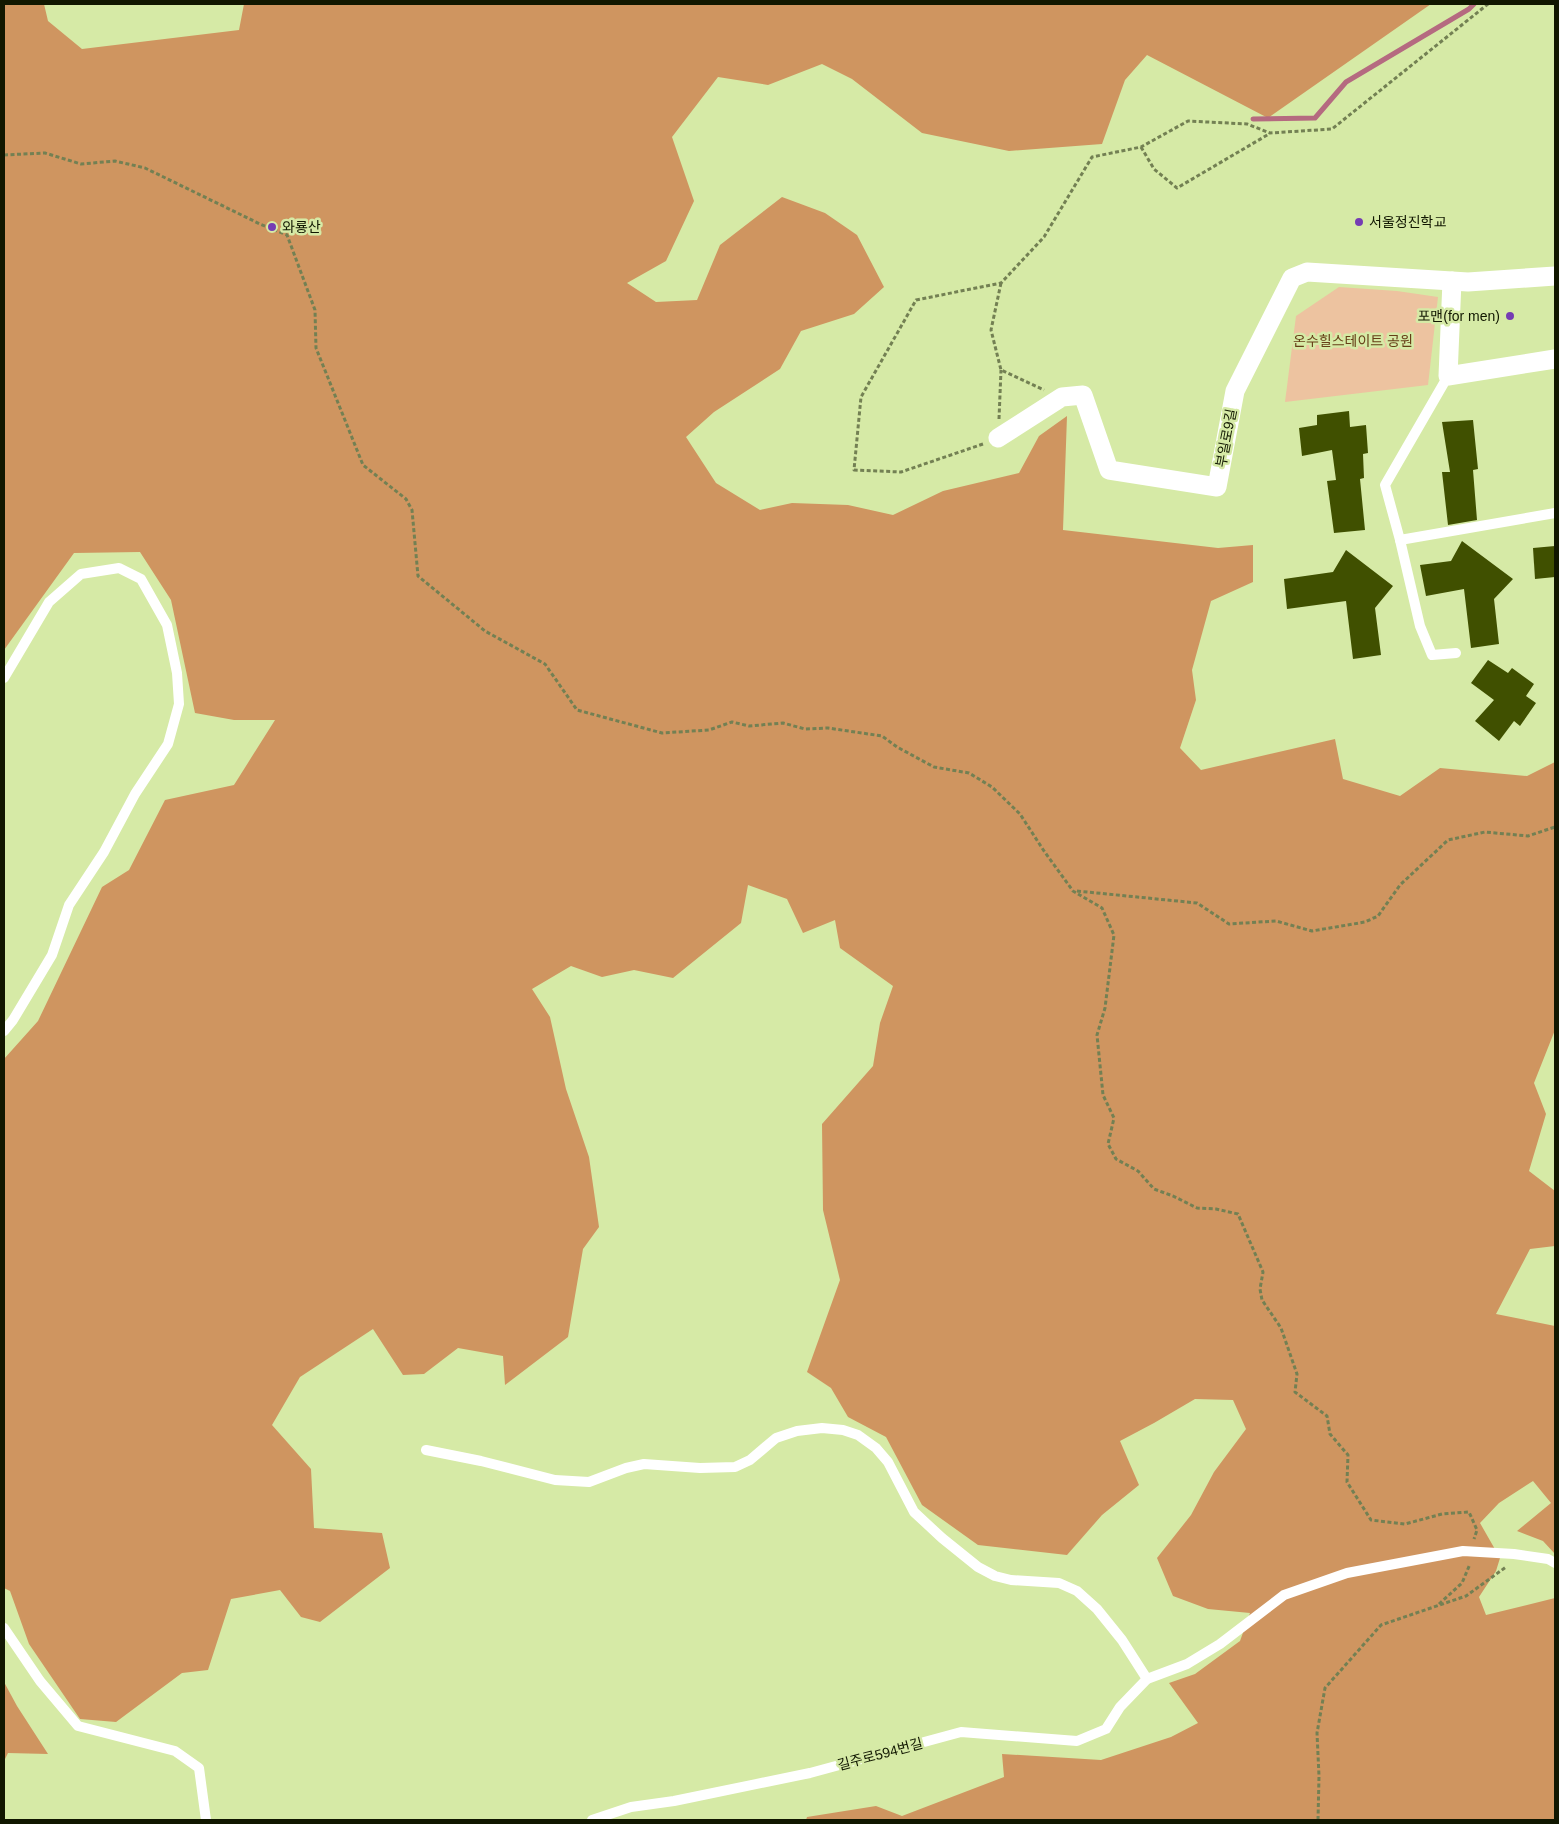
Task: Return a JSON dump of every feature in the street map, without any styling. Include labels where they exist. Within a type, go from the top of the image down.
[{"type":"street","name":"부일로9길","points":[[1062,397],[1083,394],[1109,470],[1217,487],[1235,391],[1292,278],[1307,272],[1468,282],[1555,276]]},
{"type":"street","points":[[1452,281],[1448,376],[1555,359]]},
{"type":"street","points":[[998,438],[1062,397]]},
{"type":"lane","points":[[1448,376],[1385,485],[1420,626],[1432,655],[1456,653]]},
{"type":"lane","points":[[1400,540],[1555,513]]},
{"type":"lane","points":[[4,678],[49,602],[81,574],[119,568],[141,580],[167,625],[176,673],[179,704],[168,744],[135,794],[104,852],[69,905],[52,956],[13,1020],[4,1030]]},
{"type":"lane","points":[[426,1450],[481,1461],[555,1480],[589,1482],[626,1468],[644,1464],[700,1468],[734,1467],[750,1460],[776,1438],[797,1431],[822,1428],[843,1430],[858,1435],[876,1448],[888,1462],[914,1512],[978,1567],[995,1576],[1011,1580],[1059,1583],[1077,1591],[1097,1609],[1122,1640],[1147,1679],[1187,1664],[1204,1654],[1284,1596],[1347,1573],[1463,1550],[1514,1554],[1548,1559],[1555,1563]]},
{"type":"lane","points":[[4,1628],[40,1681],[78,1726],[175,1751],[199,1768],[206,1820]]},
{"type":"lane","name":"길주로594번길","points":[[592,1820],[631,1807],[810,1774],[961,1732],[1077,1741],[1106,1729],[1120,1707],[1147,1679]]},
{"type":"path","points":[[1001,284],[916,300],[861,397],[854,470],[902,472],[998,438],[1001,370],[991,330],[1001,284],[1044,236],[1092,157],[1140,147],[1188,121],[1247,124],[1270,133],[1332,129],[1488,4]]},
{"type":"path","points":[[1140,147],[1154,169],[1177,188],[1270,133]]},
{"type":"path","points":[[4,155],[45,153],[81,164],[115,161],[145,168],[260,224],[287,235],[315,310],[316,348],[363,465],[406,499],[412,510],[418,576],[485,632],[545,664],[577,710],[662,733],[709,730],[732,722],[749,726],[783,723],[805,729],[828,728],[882,736],[897,747],[934,767],[969,773],[992,787],[1020,814],[1044,851],[1074,891],[1102,908],[1114,935],[1105,1008],[1097,1035],[1103,1096],[1114,1118],[1108,1144],[1116,1159],[1138,1171],[1154,1189],[1197,1208],[1216,1209],[1238,1214],[1263,1272],[1260,1289],[1262,1300],[1281,1328],[1298,1374],[1295,1392],[1327,1416],[1330,1434],[1348,1455],[1347,1482],[1372,1520],[1405,1524],[1442,1514],[1469,1512],[1477,1530],[1471,1551],[1473,1557],[1462,1583],[1439,1604]]},
{"type":"path","points":[[1001,370],[1062,397]]},
{"type":"path","points":[[1074,891],[1196,903],[1229,924],[1276,921],[1312,931],[1364,922],[1378,916],[1400,885],[1448,840],[1485,832],[1528,836],[1555,827]]},
{"type":"path","points":[[1318,1820],[1319,1776],[1316,1733],[1325,1688],[1381,1625],[1466,1596],[1509,1564],[1514,1554]]},
{"type":"green space","name":"온수힐스테이트 공원","points":[[1339,287],[1397,291],[1438,297],[1428,385],[1285,402],[1296,316]]},
{"type":"shaded area","points":[[4,4],[44,4],[48,21],[82,49],[239,30],[244,4],[1431,4],[1268,118],[1147,55],[1125,80],[1102,144],[1009,151],[922,133],[852,79],[822,64],[768,85],[718,77],[672,137],[694,201],[666,261],[627,283],[656,302],[697,300],[720,245],[782,197],[825,213],[857,235],[884,287],[854,314],[801,331],[780,369],[714,412],[686,437],[716,483],[760,510],[792,503],[848,505],[893,515],[943,491],[1019,473],[1039,436],[1067,416],[1063,530],[1218,548],[1253,545],[1253,582],[1211,601],[1192,670],[1196,700],[1180,748],[1201,770],[1335,739],[1343,779],[1400,796],[1440,768],[1527,776],[1555,762],[1555,1030],[1534,1083],[1546,1114],[1529,1171],[1555,1191],[1555,1246],[1530,1249],[1496,1314],[1555,1326],[1555,1554],[1543,1541],[1517,1531],[1551,1503],[1533,1481],[1499,1503],[1480,1523],[1500,1558],[1496,1571],[1479,1597],[1486,1615],[1555,1598],[1555,1820],[806,1820],[807,1817],[876,1806],[902,1816],[1004,1777],[1002,1754],[1101,1760],[1171,1737],[1198,1723],[1169,1683],[1195,1674],[1240,1641],[1250,1613],[1208,1609],[1173,1596],[1157,1558],[1191,1515],[1214,1472],[1246,1429],[1233,1400],[1195,1399],[1120,1441],[1139,1485],[1102,1515],[1067,1555],[978,1545],[922,1505],[886,1437],[848,1417],[831,1388],[807,1372],[840,1280],[823,1210],[822,1124],[873,1066],[880,1023],[893,986],[840,948],[835,920],[803,933],[787,899],[748,885],[741,923],[673,978],[634,970],[602,977],[571,966],[532,989],[550,1017],[566,1089],[589,1157],[599,1227],[583,1249],[568,1337],[505,1385],[503,1356],[458,1348],[424,1374],[403,1375],[373,1329],[300,1377],[272,1425],[311,1469],[314,1528],[382,1533],[390,1568],[320,1622],[301,1617],[280,1590],[231,1599],[208,1670],[182,1673],[116,1722],[80,1719],[29,1644],[10,1591],[4,1588],[4,1059],[38,1021],[102,887],[129,870],[165,800],[234,785],[275,720],[234,720],[195,713],[171,600],[140,552],[74,553],[4,650]]},
{"type":"shaded area","points":[[4,1682],[48,1754],[8,1753],[4,1761]]},
{"type":"building","points":[[1349,411],[1350,427],[1366,425],[1368,453],[1363,454],[1364,478],[1360,479],[1365,530],[1334,533],[1327,481],[1336,480],[1332,450],[1302,456],[1299,428],[1317,425],[1317,415]]},
{"type":"building","points":[[1473,420],[1478,469],[1473,470],[1477,520],[1448,525],[1442,472],[1450,472],[1442,422]]},
{"type":"building","points":[[1462,541],[1513,579],[1494,599],[1499,644],[1471,648],[1464,589],[1426,596],[1420,565],[1451,561]]},
{"type":"building","points":[[1555,546],[1555,577],[1535,579],[1533,548]]},
{"type":"building","points":[[1346,550],[1393,586],[1375,608],[1381,655],[1353,659],[1346,601],[1287,609],[1284,579],[1333,572]]},
{"type":"building","points":[[1488,660],[1508,673],[1512,668],[1534,684],[1526,696],[1536,703],[1520,726],[1514,721],[1499,741],[1475,721],[1494,700],[1471,683]]},
{"type":"waterway","points":[[1253,119],[1315,118],[1346,82],[1469,9],[1474,4]]},
{"type":"place","name":"서울정진학교","points":[[1359,222]]},
{"type":"place","name":"와룡산","points":[[272,227]]},
{"type":"place","name":"포맨(for men)","points":[[1510,316]]}]
